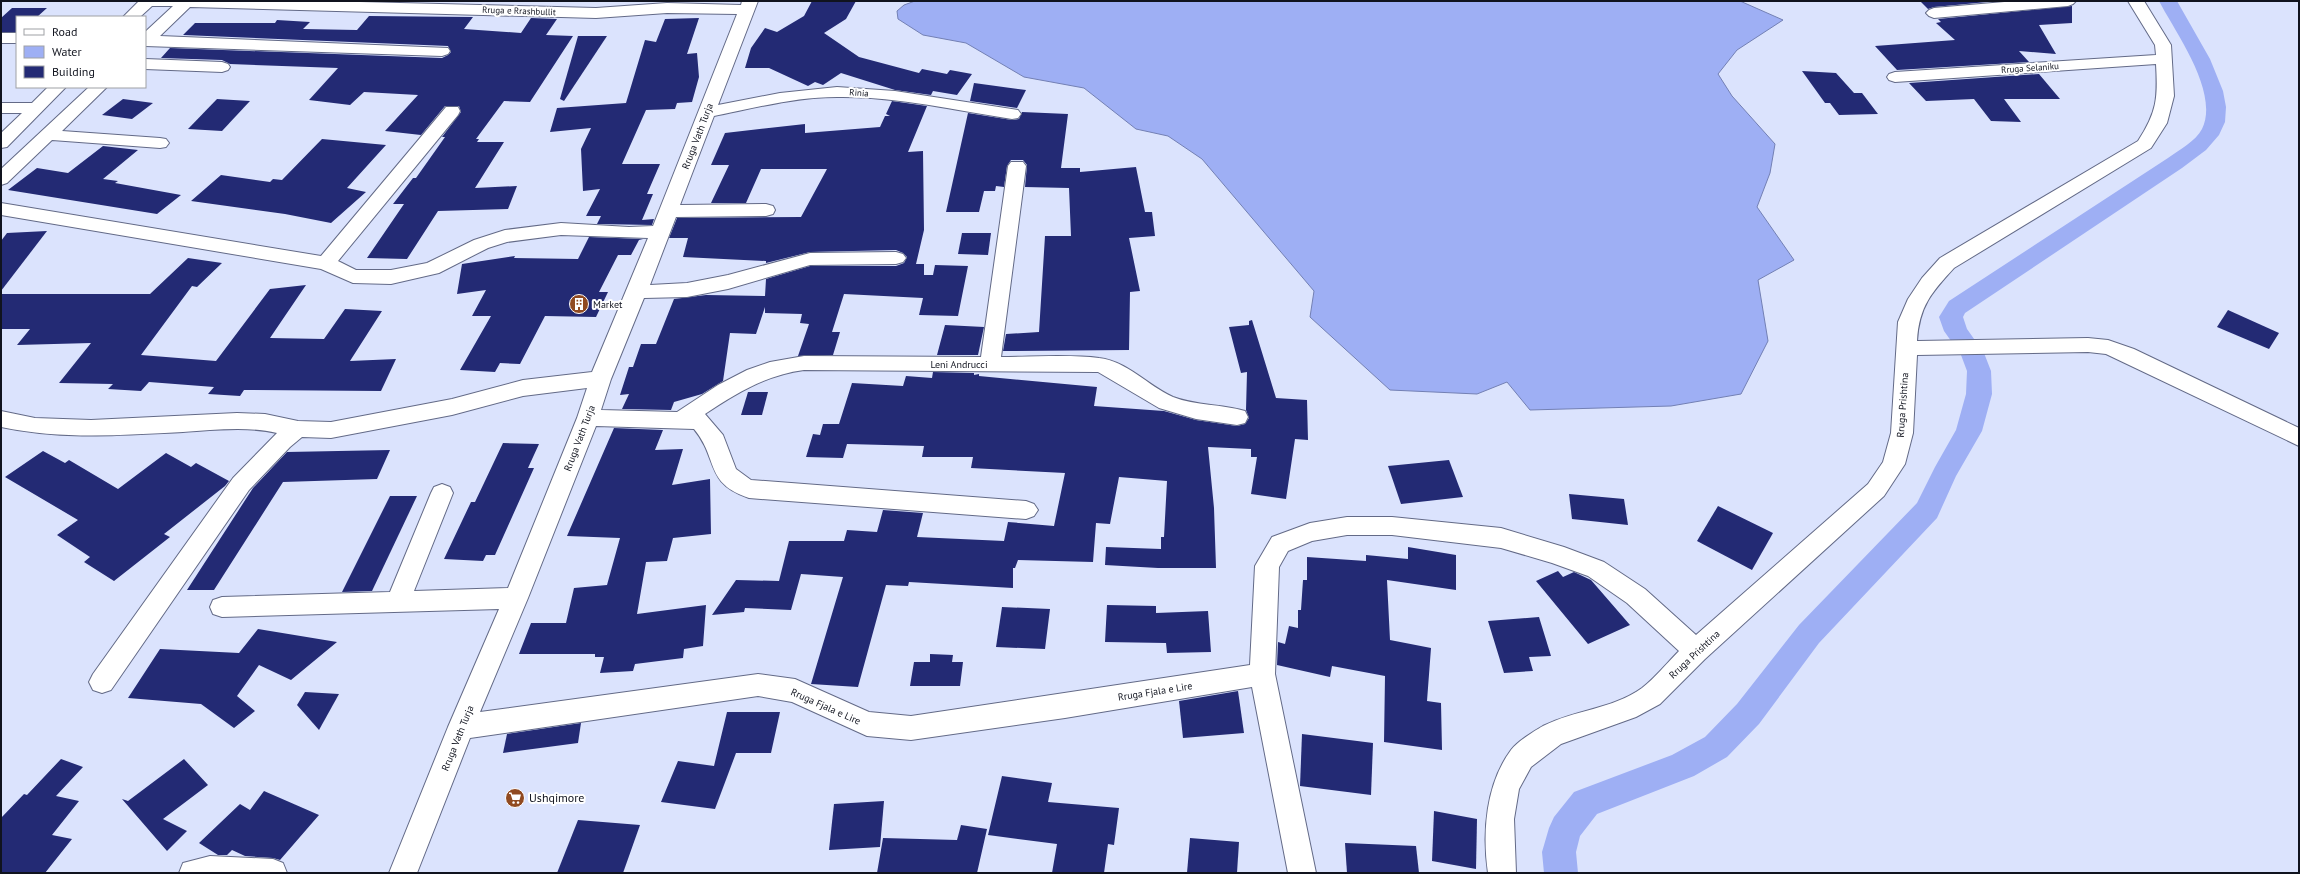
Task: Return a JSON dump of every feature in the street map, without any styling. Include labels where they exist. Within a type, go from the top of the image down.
[{"type":"street","points":[[132,16],[148,1]]},
{"type":"street","name":"Rruga e Rrashbullit","points":[[148,1],[596,13],[667,8],[748,5]]},
{"type":"street","points":[[1934,14],[2068,1]]},
{"type":"street","name":"Rruga Prishtina","points":[[1502,873],[1500,860],[1500,818],[1506,786],[1521,758],[1552,736],[1626,710],[1651,696],[1696,651],[1876,490],[1894,464],[1902,433],[1908,322],[1915,304],[1929,283],[1947,263],[2146,144],[2158,123],[2166,96],[2163,45],[2136,1]]},
{"type":"street","points":[[146,39],[186,2]]},
{"type":"street","name":"Rruga Vath Turja","points":[[403,873],[461,727],[516,598],[588,418],[600,379],[637,292],[748,5]]},
{"type":"street","points":[[1,38],[16,38]]},
{"type":"street","points":[[146,40],[442,51]]},
{"type":"street","name":"Rruga Selaniku","points":[[1895,77],[2164,60]]},
{"type":"street","points":[[146,64],[222,67]]},
{"type":"street","points":[[1,143],[57,88]]},
{"type":"street","points":[[1,179],[97,88]]},
{"type":"street","name":"Rinia","points":[[706,113],[793,96],[856,92],[938,102],[1012,114]]},
{"type":"street","points":[[1,108],[35,108]]},
{"type":"street","points":[[326,263],[452,111]]},
{"type":"street","points":[[49,135],[160,143]]},
{"type":"street","points":[[990,364],[1017,166]]},
{"type":"street","points":[[1,209],[326,263],[353,276],[391,277],[432,268],[481,244],[505,236],[561,229],[629,233],[659,232]]},
{"type":"street","points":[[668,210],[766,210]]},
{"type":"street","points":[[637,292],[687,290],[728,282],[810,259],[896,258]]},
{"type":"street","points":[[1906,348],[2088,345],[2108,347],[2127,354],[2299,438]]},
{"type":"street","name":"Leni Andrucci","points":[[683,420],[719,392],[736,383],[759,373],[790,364],[1099,365],[1113,368],[1155,398],[1169,404],[1237,418]]},
{"type":"street","points":[[1,419],[36,426],[91,428],[251,421],[265,422],[298,429],[331,430],[452,407],[523,388],[600,379]]},
{"type":"street","points":[[588,418],[700,421],[715,442],[724,470],[739,486],[749,489],[1026,510]]},
{"type":"street","points":[[102,682],[241,484],[282,441],[298,429]]},
{"type":"street","points":[[398,602],[442,493]]},
{"type":"street","points":[[1302,873],[1262,674],[1267,566],[1280,544],[1310,532],[1347,526],[1392,526],[1501,538],[1556,554],[1596,569],[1636,596],[1696,651]]},
{"type":"street","points":[[222,606],[516,598]]},
{"type":"street","name":"Rruga Fjala e Lire","points":[[461,727],[758,685],[795,691],[867,724],[911,728],[1073,705],[1262,674]]},
{"type":"street","points":[[193,873],[210,870],[274,873]]},
{"type":"water","points":[[915,1],[1740,1],[1783,20],[1737,50],[1718,74],[1732,96],[1775,144],[1770,173],[1757,207],[1794,260],[1758,280],[1768,341],[1741,394],[1671,406],[1530,410],[1507,382],[1477,394],[1390,390],[1310,317],[1314,291],[1202,159],[1168,136],[1136,129],[1084,88],[1024,77],[966,43],[923,35],[898,19],[897,11],[904,5]]},
{"type":"building","points":[[812,1],[856,1],[846,19],[824,33],[859,57],[919,73],[922,69],[947,74],[950,70],[972,74],[957,95],[933,91],[931,95],[895,90],[841,73],[823,85],[815,82],[808,86],[769,68],[745,68],[751,48],[765,28],[777,32],[804,16]]},
{"type":"building","points":[[1920,1],[1998,1],[1934,7],[1928,9]]},
{"type":"building","points":[[2072,6],[2072,23],[2039,25],[2056,54],[2019,51],[2029,62],[1897,70],[1875,46],[1955,40],[1936,23],[1941,22],[1938,19]]},
{"type":"building","points":[[12,8],[47,8],[38,16],[16,16],[16,32],[1,32],[1,18]]},
{"type":"building","points":[[369,16],[473,17],[464,29],[521,33],[531,18],[557,19],[546,35],[573,36],[530,102],[504,101],[476,139],[479,139],[477,142],[504,142],[475,188],[517,186],[508,209],[438,211],[407,259],[367,258],[404,204],[393,204],[413,178],[416,178],[445,137],[442,137],[461,112],[459,106],[445,106],[421,135],[385,131],[418,95],[364,92],[350,105],[309,100],[338,68],[230,64],[222,60],[161,58],[170,48],[442,58],[451,52],[448,46],[183,35],[195,23],[275,23],[277,20],[310,22],[303,29],[357,30]]},
{"type":"building","points":[[699,18],[687,54],[697,53],[699,77],[692,102],[677,103],[675,109],[646,110],[622,164],[660,164],[647,194],[653,194],[642,220],[654,219],[652,225],[597,224],[601,216],[586,216],[600,189],[583,191],[581,149],[591,128],[550,132],[557,108],[626,103],[645,40],[656,42],[665,19]]},
{"type":"building","points":[[578,36],[607,36],[564,101],[560,99]]},
{"type":"building","points":[[1802,71],[1836,73],[1854,93],[1862,93],[1878,114],[1839,115],[1830,103],[1825,103]]},
{"type":"building","points":[[2039,74],[2060,99],[2004,99],[2021,122],[1991,121],[1974,99],[1926,101],[1909,83]]},
{"type":"building","points":[[974,83],[1026,90],[1017,108],[970,101]]},
{"type":"building","points":[[123,99],[153,103],[132,119],[102,115]]},
{"type":"building","points":[[217,99],[250,101],[222,131],[188,129]]},
{"type":"building","points":[[892,101],[927,106],[908,152],[923,151],[924,230],[916,264],[924,264],[924,275],[933,275],[935,265],[968,266],[958,316],[919,315],[923,298],[844,294],[832,332],[840,332],[833,355],[798,356],[809,324],[800,323],[802,314],[765,313],[765,307],[756,334],[730,333],[723,381],[702,394],[674,402],[671,410],[622,409],[629,394],[620,395],[629,367],[633,367],[641,344],[656,344],[674,299],[706,295],[765,296],[766,279],[810,266],[896,266],[904,263],[907,257],[903,253],[896,250],[810,252],[766,263],[766,261],[683,257],[688,238],[669,238],[677,218],[801,217],[827,169],[761,169],[746,203],[711,203],[729,165],[711,165],[725,133],[805,124],[805,133],[880,127],[885,116],[890,116],[886,114]]},
{"type":"building","points":[[1022,112],[1068,114],[1061,168],[1080,168],[1080,172],[1136,167],[1145,212],[1152,212],[1155,236],[1129,238],[1140,291],[1130,292],[1129,350],[1003,351],[1006,334],[1039,332],[1045,236],[1071,236],[1069,188],[1025,187],[1027,165],[1023,160],[1011,160],[1007,166],[1004,187],[996,186],[995,191],[984,191],[979,212],[946,212],[968,113],[1012,120],[1019,119]]},
{"type":"building","points":[[322,139],[386,145],[347,188],[366,192],[331,223],[285,214],[191,201],[221,175],[270,182],[273,179],[282,180]]},
{"type":"building","points":[[103,146],[138,150],[103,179],[118,181],[115,183],[181,195],[157,214],[8,190],[37,168],[68,173]]},
{"type":"building","points":[[47,231],[1,291],[1,241],[7,233]]},
{"type":"building","points":[[962,233],[991,233],[988,255],[958,254]]},
{"type":"building","points":[[589,237],[643,239],[639,240],[631,255],[618,255],[599,292],[608,292],[596,317],[545,316],[520,364],[500,363],[495,372],[460,370],[491,316],[472,316],[486,290],[457,294],[462,264],[515,256],[514,258],[578,259]]},
{"type":"building","points":[[188,258],[222,263],[197,287],[192,286],[141,355],[216,361],[270,289],[306,285],[270,338],[324,339],[345,309],[382,311],[350,361],[396,359],[381,391],[244,390],[240,396],[208,394],[214,387],[149,382],[141,391],[108,389],[113,384],[59,383],[91,343],[17,345],[30,329],[1,329],[1,294],[150,294]]},
{"type":"building","points":[[2228,310],[2279,333],[2269,349],[2217,327]]},
{"type":"building","points":[[1252,320],[1276,398],[1307,400],[1308,440],[1295,439],[1286,499],[1251,494],[1257,457],[1251,457],[1251,449],[1208,447],[1214,508],[1216,568],[1158,568],[1105,565],[1106,547],[1161,549],[1161,537],[1164,537],[1167,481],[1119,477],[1110,524],[1096,523],[1093,562],[1018,560],[1015,568],[1013,568],[1013,588],[909,582],[908,586],[886,585],[858,687],[811,684],[843,577],[801,574],[791,610],[745,608],[744,612],[712,615],[736,580],[779,581],[789,541],[844,541],[847,530],[877,532],[883,510],[923,513],[917,537],[1004,541],[1008,522],[1054,526],[1065,473],[971,468],[973,457],[922,457],[924,446],[847,444],[843,458],[806,457],[813,434],[820,435],[823,424],[839,424],[852,383],[903,386],[906,376],[932,378],[933,372],[974,373],[974,375],[979,374],[979,376],[1097,387],[1094,406],[1164,411],[1196,420],[1237,426],[1245,424],[1249,418],[1246,410],[1247,372],[1241,373],[1229,327],[1249,325],[1249,321]]},
{"type":"building","points":[[945,325],[984,327],[978,355],[937,355]]},
{"type":"building","points":[[748,392],[768,392],[762,415],[741,415]]},
{"type":"building","points":[[614,428],[663,430],[655,450],[683,449],[672,485],[710,479],[711,534],[673,538],[667,561],[646,562],[637,614],[706,605],[703,646],[684,649],[683,658],[635,664],[633,671],[600,673],[604,657],[595,657],[595,654],[519,654],[531,623],[566,623],[574,588],[607,585],[620,538],[567,536]]},
{"type":"building","points":[[503,443],[539,444],[528,468],[534,468],[495,555],[486,555],[483,561],[444,559],[471,502],[475,502]]},
{"type":"building","points":[[390,450],[377,479],[283,482],[214,590],[187,590],[253,488],[287,452]]},
{"type":"building","points":[[43,451],[65,463],[69,460],[118,489],[166,453],[191,467],[196,463],[229,481],[225,486],[164,534],[170,537],[114,581],[84,562],[90,557],[57,535],[78,520],[5,477]]},
{"type":"building","points":[[1449,460],[1463,497],[1401,504],[1388,466]]},
{"type":"building","points":[[1569,494],[1624,499],[1628,525],[1572,519]]},
{"type":"building","points":[[390,496],[417,496],[372,591],[342,592]]},
{"type":"building","points":[[1718,506],[1773,533],[1752,570],[1697,541]]},
{"type":"building","points":[[1408,547],[1456,555],[1456,590],[1387,580],[1390,640],[1431,648],[1427,701],[1441,703],[1442,750],[1384,742],[1385,676],[1332,666],[1330,677],[1277,665],[1278,642],[1285,644],[1289,626],[1298,628],[1298,610],[1301,610],[1303,580],[1307,580],[1307,557],[1366,561],[1366,555],[1408,559]]},
{"type":"building","points":[[1558,571],[1563,577],[1574,572],[1591,580],[1630,625],[1588,644],[1536,581]]},
{"type":"building","points":[[1107,605],[1156,606],[1156,613],[1208,611],[1211,652],[1167,653],[1166,643],[1105,642]]},
{"type":"building","points":[[1002,607],[1050,609],[1045,649],[996,647]]},
{"type":"building","points":[[1539,617],[1551,656],[1529,657],[1533,671],[1504,673],[1488,621]]},
{"type":"building","points":[[258,629],[337,642],[291,680],[259,665],[237,696],[255,711],[234,728],[201,704],[128,698],[160,649],[239,653]]},
{"type":"building","points":[[930,654],[953,655],[952,662],[963,662],[960,686],[910,686],[914,662],[930,662]]},
{"type":"building","points":[[1238,691],[1244,733],[1183,738],[1179,701]]},
{"type":"building","points":[[305,692],[339,694],[319,730],[297,705]]},
{"type":"building","points":[[727,712],[780,712],[771,753],[736,753],[715,809],[661,802],[678,761],[714,766]]},
{"type":"building","points":[[581,723],[578,743],[503,753],[507,734]]},
{"type":"building","points":[[1302,734],[1373,743],[1371,795],[1300,786]]},
{"type":"building","points":[[61,759],[83,767],[56,796],[79,801],[52,835],[72,839],[45,873],[1,873],[1,818],[24,794],[27,795]]},
{"type":"building","points":[[184,759],[208,785],[163,819],[187,831],[167,851],[122,799],[128,801]]},
{"type":"building","points":[[1002,776],[1052,783],[1048,802],[1119,808],[1114,845],[1108,844],[1104,873],[1052,873],[1057,844],[988,835]]},
{"type":"building","points":[[264,791],[319,815],[280,860],[245,856],[232,850],[227,855],[218,855],[199,843],[240,804],[250,810]]},
{"type":"building","points":[[884,801],[880,847],[829,850],[834,804]]},
{"type":"building","points":[[1434,811],[1477,819],[1476,869],[1432,861]]},
{"type":"building","points":[[578,820],[640,825],[623,873],[557,873]]},
{"type":"building","points":[[961,825],[987,829],[977,873],[877,873],[883,838],[957,840]]},
{"type":"building","points":[[1190,838],[1239,842],[1237,873],[1187,873]]},
{"type":"building","points":[[1345,843],[1416,846],[1419,873],[1347,873]]},
{"type":"waterway","points":[[1561,873],[1559,852],[1566,828],[1586,803],[1683,766],[1716,747],[1748,714],[1809,634],[1927,510],[1944,474],[1969,431],[1979,394],[1979,371],[1972,353],[1956,331],[1951,317],[1957,307],[1977,292],[2175,163],[2198,146],[2209,135],[2215,122],[2216,107],[2214,91],[2200,59],[2168,1]]},
{"type":"place","name":"Market","points":[[579,304]]},
{"type":"place","name":"Ushqimore","points":[[515,798]]}]
